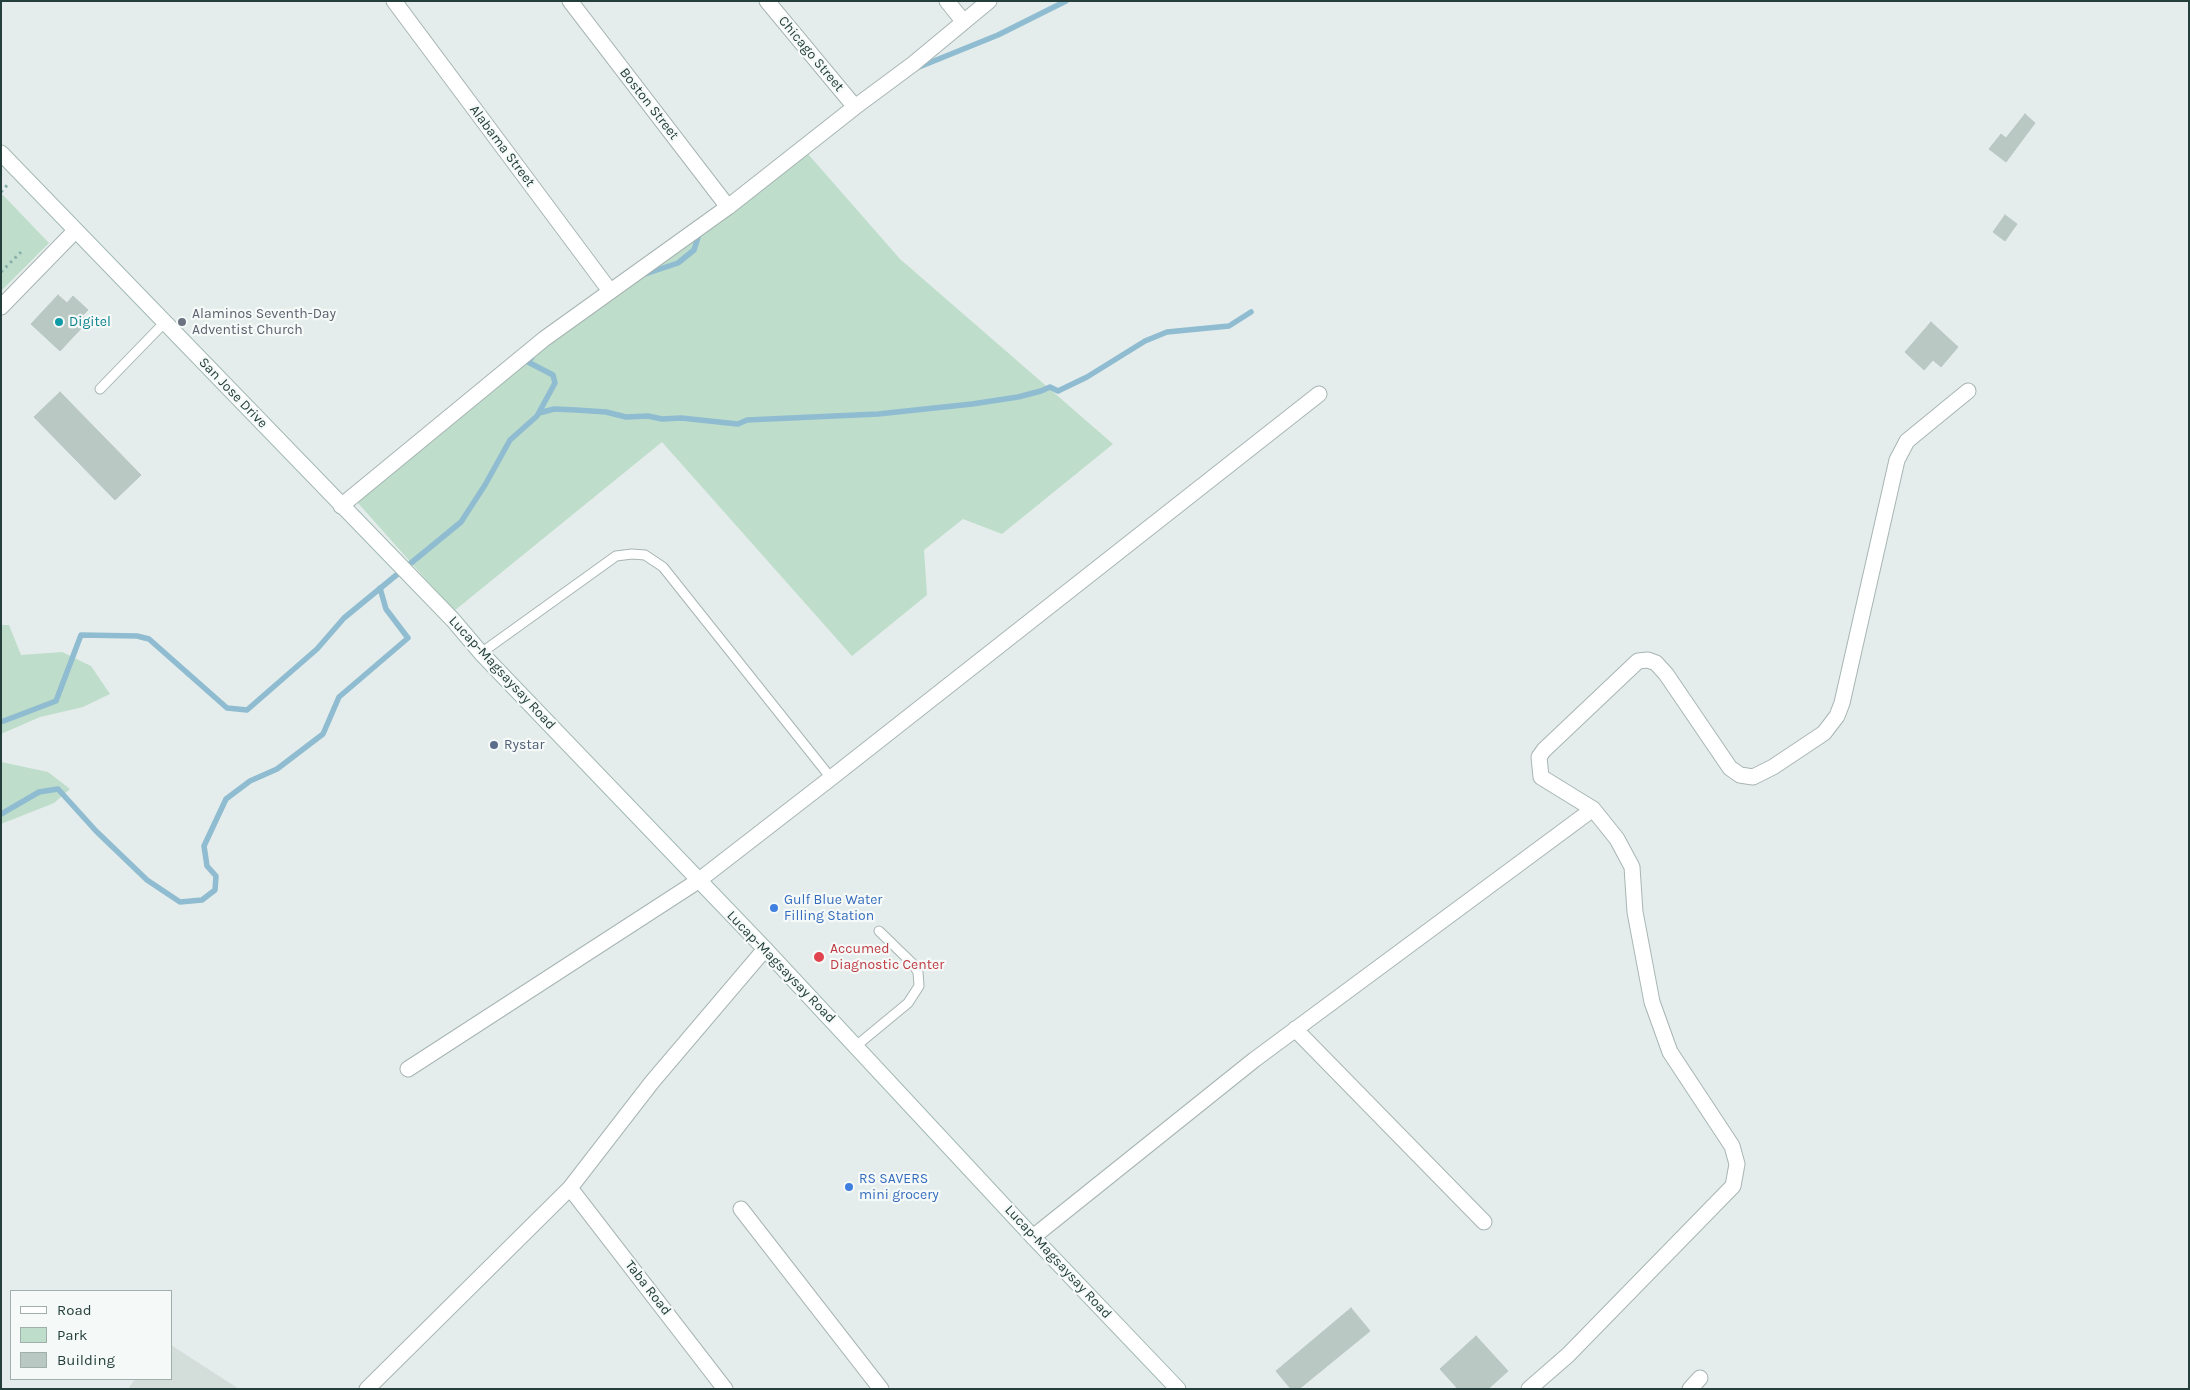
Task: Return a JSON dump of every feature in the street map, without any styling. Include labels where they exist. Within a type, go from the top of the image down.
[{"type":"street","name":"Alabama Street","points":[[394,1],[610,291]]},
{"type":"street","name":"Boston Street","points":[[570,1],[728,207]]},
{"type":"street","name":"Chicago Street","points":[[767,1],[855,107]]},
{"type":"street","points":[[947,1],[964,21]]},
{"type":"street","points":[[341,506],[544,339],[728,207],[913,64],[989,1]]},
{"type":"street","name":"San Jose Drive","points":[[1,153],[75,231],[166,322],[381,548]]},
{"type":"street","points":[[1,308],[75,231]]},
{"type":"street","points":[[1529,1389],[1568,1355],[1733,1186],[1738,1164],[1732,1146],[1670,1052],[1652,1002],[1635,912],[1632,867],[1617,839],[1593,809],[1541,777],[1539,757],[1544,750],[1638,661],[1648,660],[1656,663],[1666,674],[1730,768],[1740,775],[1753,777],[1773,767],[1824,733],[1837,716],[1842,703],[1897,460],[1907,441],[1968,391]]},
{"type":"street","points":[[408,1070],[698,880],[831,778],[1319,394]]},
{"type":"street","name":"Lucap-Magsaysay Road","points":[[381,548],[453,620],[480,654],[765,949],[1033,1237],[1178,1389]]},
{"type":"street","points":[[1033,1237],[1295,1029],[1593,809]]},
{"type":"street","points":[[367,1389],[570,1188],[652,1082],[765,949]]},
{"type":"street","points":[[1295,1029],[1484,1222]]},
{"type":"street","name":"Taba Road","points":[[570,1188],[725,1389]]},
{"type":"street","points":[[741,1210],[881,1389]]},
{"type":"lane","points":[[100,389],[166,322]]},
{"type":"lane","points":[[480,654],[616,556],[645,555],[663,567],[831,778]]},
{"type":"lane","points":[[856,1046],[908,1004],[919,986],[918,972],[913,964],[879,931]]},
{"type":"path","points":[[1,272],[21,252]]},
{"type":"shaded area","points":[[172,1346],[239,1389],[128,1389],[134,1380],[172,1380]]},
{"type":"green space","points":[[801,146],[900,259],[1113,444],[1002,534],[963,519],[924,550],[927,595],[852,656],[662,442],[454,611],[350,494]]},
{"type":"green space","points":[[1,193],[49,243],[1,291]]},
{"type":"green space","points":[[1,625],[9,625],[21,655],[62,652],[91,666],[110,694],[83,707],[40,717],[1,734]]},
{"type":"green space","points":[[1,762],[48,772],[70,789],[54,803],[1,824]]},
{"type":"building","points":[[2025,114],[2035,123],[2006,162],[1989,149],[2001,134],[2006,138]]},
{"type":"building","points":[[2005,215],[2017,224],[2005,241],[1993,232]]},
{"type":"building","name":"Digitel","points":[[58,295],[67,303],[73,296],[88,310],[82,316],[88,321],[60,351],[31,324]]},
{"type":"building","points":[[1931,322],[1958,347],[1941,367],[1933,360],[1924,370],[1905,352]]},
{"type":"building","points":[[60,392],[141,475],[115,500],[34,417]]},
{"type":"building","points":[[1351,1308],[1370,1331],[1299,1389],[1291,1389],[1276,1371]]},
{"type":"building","points":[[1476,1336],[1508,1371],[1488,1389],[1458,1389],[1440,1369]]},
{"type":"waterway","points":[[919,67],[998,35],[1066,1]]},
{"type":"waterway","points":[[645,274],[678,263],[694,250],[700,231]]},
{"type":"waterway","points":[[539,413],[554,409],[576,410],[606,412],[626,417],[681,418],[738,424],[747,420],[878,414],[972,404],[1018,397],[1050,387],[1058,391],[1087,377],[1145,341],[1167,332],[1229,326],[1251,312]]},
{"type":"waterway","points":[[1,722],[56,701],[81,635],[137,636],[149,639],[227,708],[247,710],[317,649],[344,618],[461,522],[485,485],[510,440],[537,416],[555,383],[553,375],[528,362],[532,357]]},
{"type":"waterway","points":[[1,814],[39,792],[58,789],[96,831],[147,880],[180,902],[202,900],[215,890],[216,876],[207,866],[204,846],[226,799],[250,781],[277,769],[323,734],[339,697],[408,638],[386,609],[380,588]]},
{"type":"place","name":"Digitel","points":[[59,322]]},
{"type":"place","name":"Alaminos Seventh-Day Adventist Church","points":[[182,322]]},
{"type":"place","name":"Rystar","points":[[494,745]]},
{"type":"place","name":"Gulf Blue Water Filling Station","points":[[774,908]]},
{"type":"place","name":"Accumed Diagnostic Center","points":[[819,957]]},
{"type":"place","name":"RS SAVERS mini grocery","points":[[849,1187]]}]
